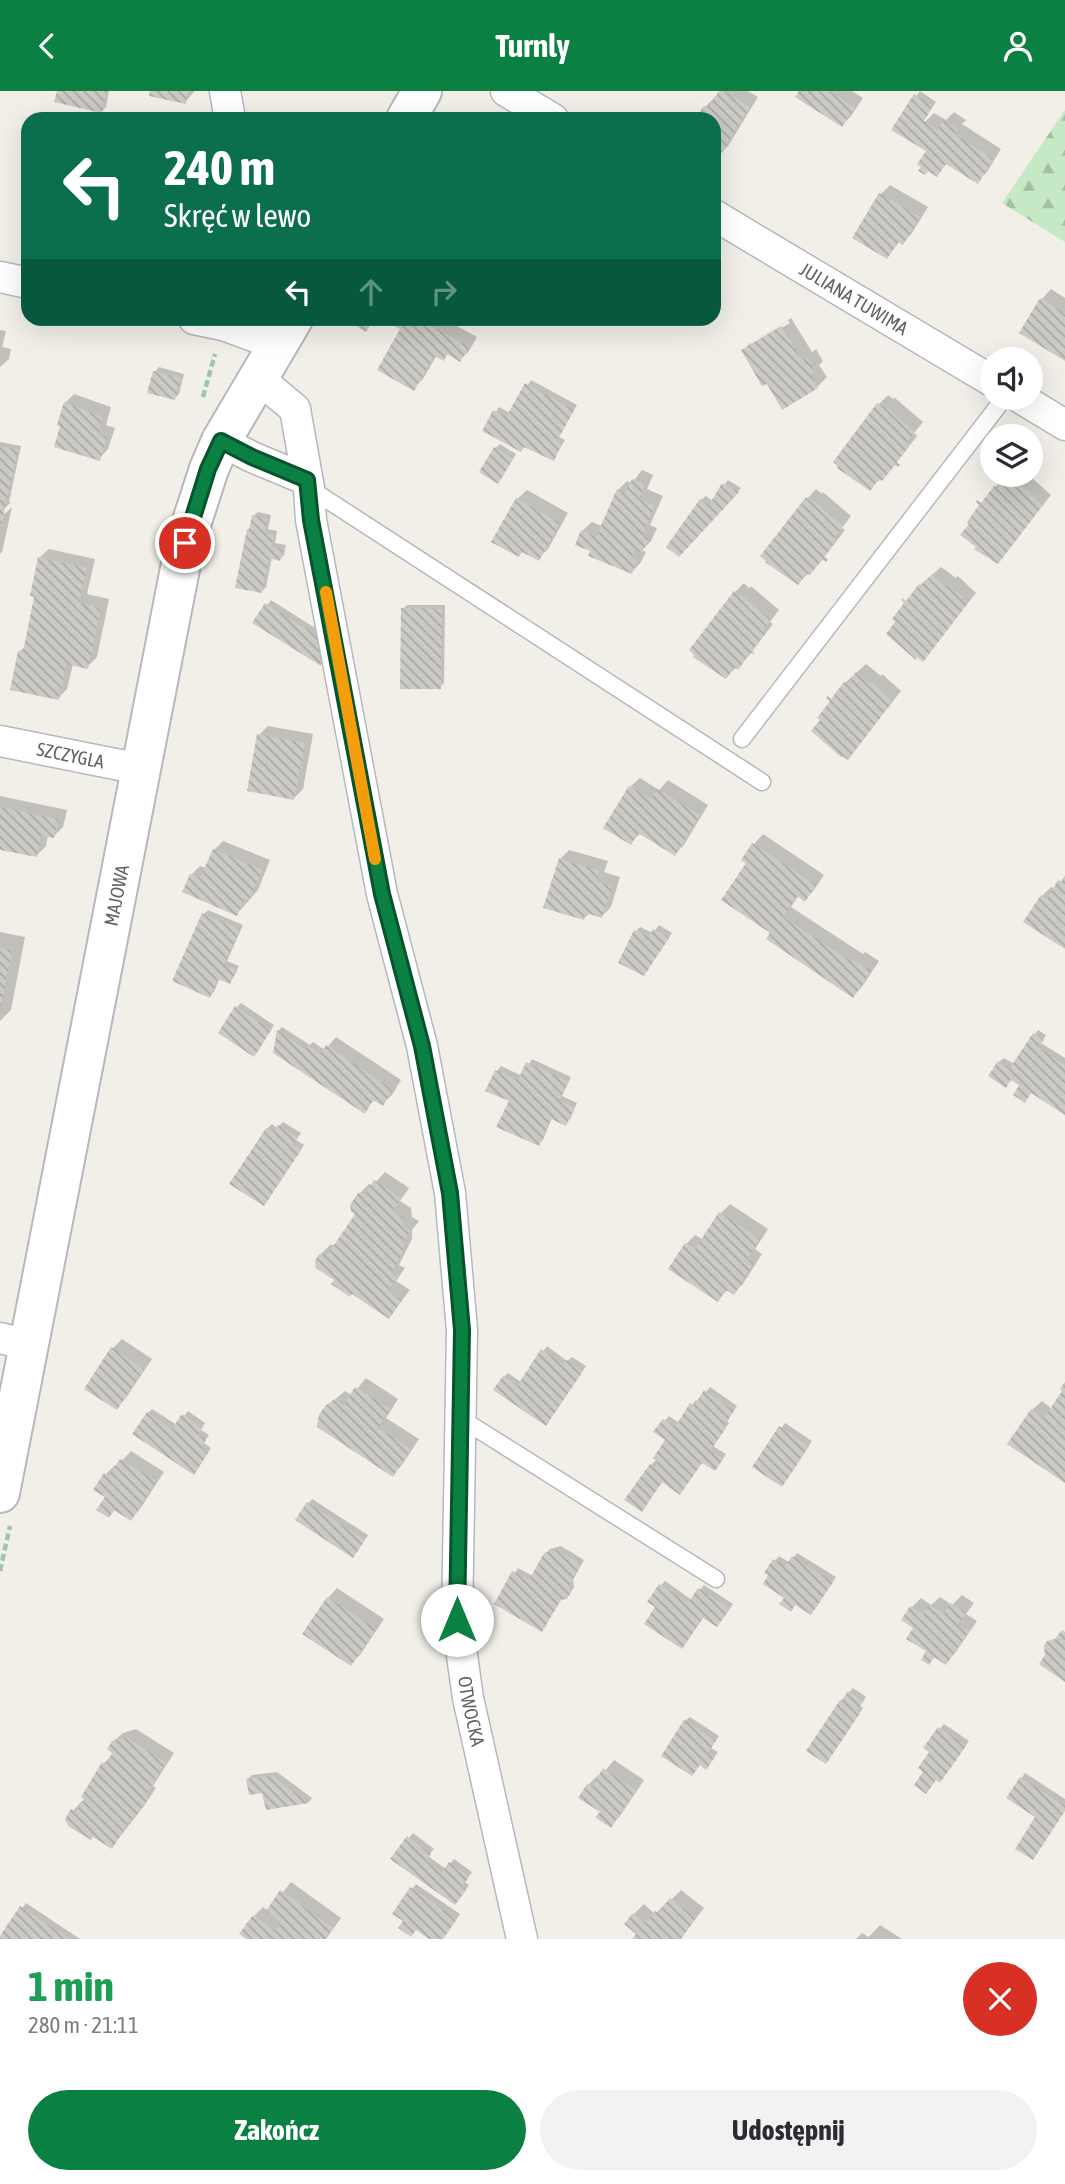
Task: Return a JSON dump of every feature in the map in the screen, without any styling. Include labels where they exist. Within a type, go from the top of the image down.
[{"type":"street","points":[[225,91],[229,112]]},
{"type":"street","points":[[410,112],[422,91]]},
{"type":"street","points":[[506,91],[541,112]]},
{"type":"street","name":"JULIANA TUWIMA","points":[[721,219],[980,374]]},
{"type":"street","points":[[0,277],[21,282]]},
{"type":"street","points":[[238,326],[285,332]]},
{"type":"street","name":"MAJOWA","points":[[0,1493],[15,1342],[140,769],[185,543],[208,469],[221,441],[285,332]]},
{"type":"street","name":"OTWOCKA","points":[[258,378],[295,409],[308,484],[311,520],[382,894],[422,1046],[450,1193],[462,1330],[457,1620],[468,1698],[522,1939]]},
{"type":"street","points":[[1041,410],[1065,425]]},
{"type":"street","points":[[221,441],[308,484]]},
{"type":"street","name":"SZCZYGLA","points":[[0,741],[140,769]]},
{"type":"lane","points":[[742,739],[995,410]]},
{"type":"lane","points":[[308,484],[762,782]]},
{"type":"lane","points":[[460,1418],[716,1579]]},
{"type":"green space","points":[[1065,110],[1065,242],[1002,203]]},
{"type":"building","points":[[57,91],[107,91],[102,112],[54,102]]},
{"type":"building","points":[[150,91],[188,91],[186,104],[149,96]]},
{"type":"building","points":[[719,91],[724,91],[750,107],[721,154],[721,112],[700,112],[703,107],[710,105]]},
{"type":"building","points":[[799,91],[829,91],[855,108],[842,127],[795,97]]},
{"type":"building","points":[[914,94],[933,106],[924,121],[937,130],[944,120],[958,130],[954,134],[993,159],[978,184],[946,164],[937,177],[928,171],[925,175],[918,171],[921,167],[917,164],[926,151],[891,130]]},
{"type":"building","points":[[879,193],[920,217],[903,245],[898,242],[887,259],[852,238]]},
{"type":"building","points":[[1040,298],[1065,313],[1065,361],[1043,347],[1019,333]]},
{"type":"building","points":[[356,326],[370,326],[366,332]]},
{"type":"building","points":[[394,326],[432,326],[469,347],[460,362],[447,354],[444,361],[434,356],[414,391],[377,370],[400,329]]},
{"type":"building","points":[[781,326],[802,360],[807,357],[815,372],[810,374],[818,388],[782,410],[767,384],[762,386],[741,350]]},
{"type":"building","points":[[153,371],[181,378],[175,400],[147,393]]},
{"type":"building","points":[[525,383],[574,410],[557,441],[562,444],[554,461],[524,447],[521,452],[482,431],[493,410],[506,417]]},
{"type":"building","points":[[64,402],[103,417],[98,434],[107,437],[100,461],[54,447]]},
{"type":"building","points":[[877,403],[885,406],[915,432],[906,443],[909,446],[896,462],[900,465],[895,465],[870,491],[837,468],[833,462]]},
{"type":"building","points":[[0,446],[18,450],[1,526],[0,526]]},
{"type":"building","points":[[494,447],[513,459],[498,484],[479,472]]},
{"type":"building","points":[[632,479],[645,484],[639,499],[655,506],[642,535],[649,538],[642,553],[635,550],[631,558],[637,561],[632,574],[588,556],[590,551],[575,545],[581,530],[596,537],[617,489],[625,493]]},
{"type":"building","points":[[722,483],[739,492],[679,557],[666,547],[700,499],[709,505]]},
{"type":"building","points":[[993,487],[1023,487],[1043,505],[998,564],[974,549],[976,547],[960,535],[979,505],[977,500],[981,503]]},
{"type":"building","points":[[806,497],[843,526],[834,538],[837,540],[824,557],[828,559],[826,562],[822,559],[798,585],[760,556]]},
{"type":"building","points":[[516,498],[560,523],[539,561],[522,552],[519,557],[491,542]]},
{"type":"building","points":[[252,515],[267,519],[265,533],[274,535],[271,547],[283,549],[280,561],[269,558],[262,593],[235,588]]},
{"type":"building","points":[[38,557],[87,568],[79,603],[101,608],[88,669],[66,664],[59,700],[10,690],[18,651],[23,652],[34,597],[30,596]]},
{"type":"building","points":[[931,575],[946,586],[947,584],[968,603],[923,662],[917,657],[916,660],[886,634],[895,622],[892,619],[904,603],[902,598],[906,601],[919,584],[922,586]]},
{"type":"building","points":[[734,591],[771,620],[762,632],[765,634],[752,650],[755,654],[750,653],[738,670],[735,667],[726,679],[693,657],[689,650]]},
{"type":"building","points":[[265,603],[319,637],[321,666],[252,623]]},
{"type":"building","points":[[401,608],[442,609],[441,689],[400,689]]},
{"type":"building","points":[[856,672],[893,701],[848,760],[811,731],[830,701],[826,698],[828,696],[831,699]]},
{"type":"building","points":[[257,734],[305,743],[294,800],[247,791]]},
{"type":"building","points":[[629,786],[651,799],[657,789],[700,815],[675,856],[638,833],[631,845],[603,828]]},
{"type":"building","points":[[0,807],[59,819],[54,838],[41,836],[37,857],[0,850]]},
{"type":"building","points":[[752,843],[816,885],[805,902],[797,896],[783,917],[852,962],[854,960],[871,971],[853,998],[766,939],[770,933],[721,900],[746,863],[741,860]]},
{"type":"building","points":[[213,849],[262,870],[249,901],[244,899],[237,916],[182,892],[190,874],[200,878]]},
{"type":"building","points":[[559,858],[599,871],[596,882],[612,886],[602,918],[586,913],[584,920],[543,908]]},
{"type":"building","points":[[1065,877],[1065,949],[1023,922],[1041,895],[1047,899],[1058,880],[1062,882]]},
{"type":"building","points":[[202,913],[240,929],[224,965],[236,970],[230,984],[218,979],[210,998],[172,981]]},
{"type":"building","points":[[653,929],[669,938],[644,976],[618,963],[634,930],[649,937]]},
{"type":"building","points":[[0,948],[12,950],[1,1006],[0,1006]]},
{"type":"building","points":[[235,1006],[271,1030],[254,1057],[218,1033]]},
{"type":"building","points":[[277,1030],[305,1049],[307,1045],[320,1054],[326,1045],[393,1090],[383,1106],[373,1100],[365,1114],[273,1053]]},
{"type":"building","points":[[1033,1033],[1044,1040],[1038,1047],[1065,1065],[1065,1115],[1031,1093],[1025,1103],[1013,1095],[1019,1085],[1011,1080],[1006,1088],[988,1076],[998,1061],[1010,1068]]},
{"type":"building","points":[[526,1062],[568,1081],[559,1101],[574,1107],[566,1126],[551,1119],[539,1146],[496,1127],[509,1101],[485,1091],[495,1070],[518,1080]]},
{"type":"building","points":[[278,1125],[298,1138],[293,1145],[301,1150],[264,1206],[229,1184],[266,1128],[273,1132]]},
{"type":"building","points":[[374,1180],[401,1198],[392,1211],[403,1218],[403,1226],[411,1231],[406,1238],[403,1237],[404,1249],[391,1274],[397,1278],[388,1291],[402,1300],[389,1319],[352,1294],[350,1297],[331,1284],[334,1280],[316,1268],[315,1261],[319,1254],[328,1254],[355,1214],[350,1205],[358,1193],[366,1194]]},
{"type":"building","points":[[719,1212],[760,1239],[747,1259],[754,1263],[734,1295],[726,1290],[718,1302],[668,1269],[685,1243],[695,1249]]},
{"type":"building","points":[[111,1347],[144,1369],[117,1410],[84,1389]]},
{"type":"building","points":[[541,1349],[563,1364],[566,1360],[583,1371],[546,1426],[493,1390],[503,1376],[517,1386]]},
{"type":"building","points":[[1065,1382],[1065,1483],[1007,1444],[1031,1409],[1044,1418]]},
{"type":"building","points":[[355,1387],[390,1409],[378,1428],[411,1449],[393,1477],[317,1427],[319,1415],[325,1406],[335,1399],[343,1405]]},
{"type":"building","points":[[704,1390],[734,1411],[710,1451],[723,1459],[715,1471],[702,1463],[680,1495],[662,1482],[642,1512],[624,1500],[650,1464],[655,1467],[658,1462],[653,1458],[665,1440],[653,1432],[663,1419],[675,1427],[690,1403],[694,1406]]},
{"type":"building","points":[[147,1412],[172,1429],[182,1414],[202,1428],[198,1434],[206,1440],[201,1448],[208,1453],[194,1475],[132,1434]]},
{"type":"building","points":[[779,1426],[809,1446],[782,1487],[752,1467]]},
{"type":"building","points":[[120,1459],[156,1481],[131,1521],[114,1510],[109,1518],[96,1510],[105,1497],[93,1490],[104,1473],[109,1476]]},
{"type":"building","points":[[307,1502],[365,1540],[353,1558],[295,1520]]},
{"type":"building","points":[[556,1550],[581,1564],[569,1585],[571,1592],[567,1599],[561,1600],[542,1632],[494,1604],[512,1571],[529,1580],[544,1553]]},
{"type":"building","points":[[792,1556],[833,1582],[811,1615],[795,1605],[791,1612],[779,1604],[784,1598],[763,1584],[768,1575],[764,1573],[773,1559],[785,1566]]},
{"type":"building","points":[[659,1584],[688,1603],[698,1588],[730,1609],[717,1627],[703,1618],[682,1649],[644,1624],[655,1607],[647,1602]]},
{"type":"building","points":[[327,1597],[376,1629],[351,1666],[302,1634]]},
{"type":"building","points":[[951,1603],[966,1613],[958,1624],[969,1631],[946,1665],[934,1657],[929,1665],[921,1660],[926,1651],[906,1639],[913,1628],[901,1620],[910,1606],[923,1614],[929,1605],[944,1614]]},
{"type":"building","points":[[1062,1630],[1065,1632],[1065,1682],[1039,1664],[1045,1655],[1044,1646],[1047,1641],[1055,1639]]},
{"type":"building","points":[[848,1691],[863,1702],[857,1711],[860,1713],[826,1764],[806,1751]]},
{"type":"building","points":[[684,1720],[716,1741],[708,1753],[715,1757],[706,1770],[700,1765],[692,1776],[661,1756]]},
{"type":"building","points":[[938,1727],[966,1746],[940,1783],[936,1780],[926,1794],[914,1785],[923,1772],[918,1768],[929,1752],[923,1748]]},
{"type":"building","points":[[126,1737],[166,1763],[145,1796],[148,1798],[112,1849],[68,1826],[65,1819],[71,1809],[76,1812],[84,1799],[81,1797],[102,1762],[106,1765],[112,1753],[107,1749],[112,1741]]},
{"type":"building","points":[[603,1768],[636,1790],[611,1828],[595,1817],[600,1812],[578,1798],[587,1784],[592,1787]]},
{"type":"building","points":[[272,1775],[309,1803],[266,1810],[262,1793],[249,1795],[246,1779]]},
{"type":"building","points":[[1020,1777],[1065,1806],[1065,1811],[1033,1860],[1015,1849],[1035,1817],[1006,1798]]},
{"type":"building","points":[[407,1836],[431,1854],[425,1861],[442,1872],[449,1862],[469,1877],[462,1887],[466,1890],[455,1905],[390,1859]]},
{"type":"building","points":[[410,1887],[457,1919],[443,1939],[429,1939],[416,1930],[411,1937],[398,1928],[403,1921],[392,1914]]},
{"type":"building","points":[[280,1890],[333,1928],[325,1939],[246,1939],[239,1934],[253,1915],[275,1931],[281,1922],[266,1911]]},
{"type":"building","points":[[670,1898],[696,1918],[681,1939],[632,1939],[636,1934],[624,1924],[633,1913],[645,1923],[655,1911],[658,1913]]},
{"type":"building","points":[[20,1906],[70,1939],[0,1939]]},
{"type":"slow traffic","points":[[326,592],[375,859]]},
{"type":"route","points":[[185,543],[208,469],[221,441],[307,480],[311,520],[382,894],[422,1046],[450,1193],[462,1330],[456,1556],[457,1620]]}]
